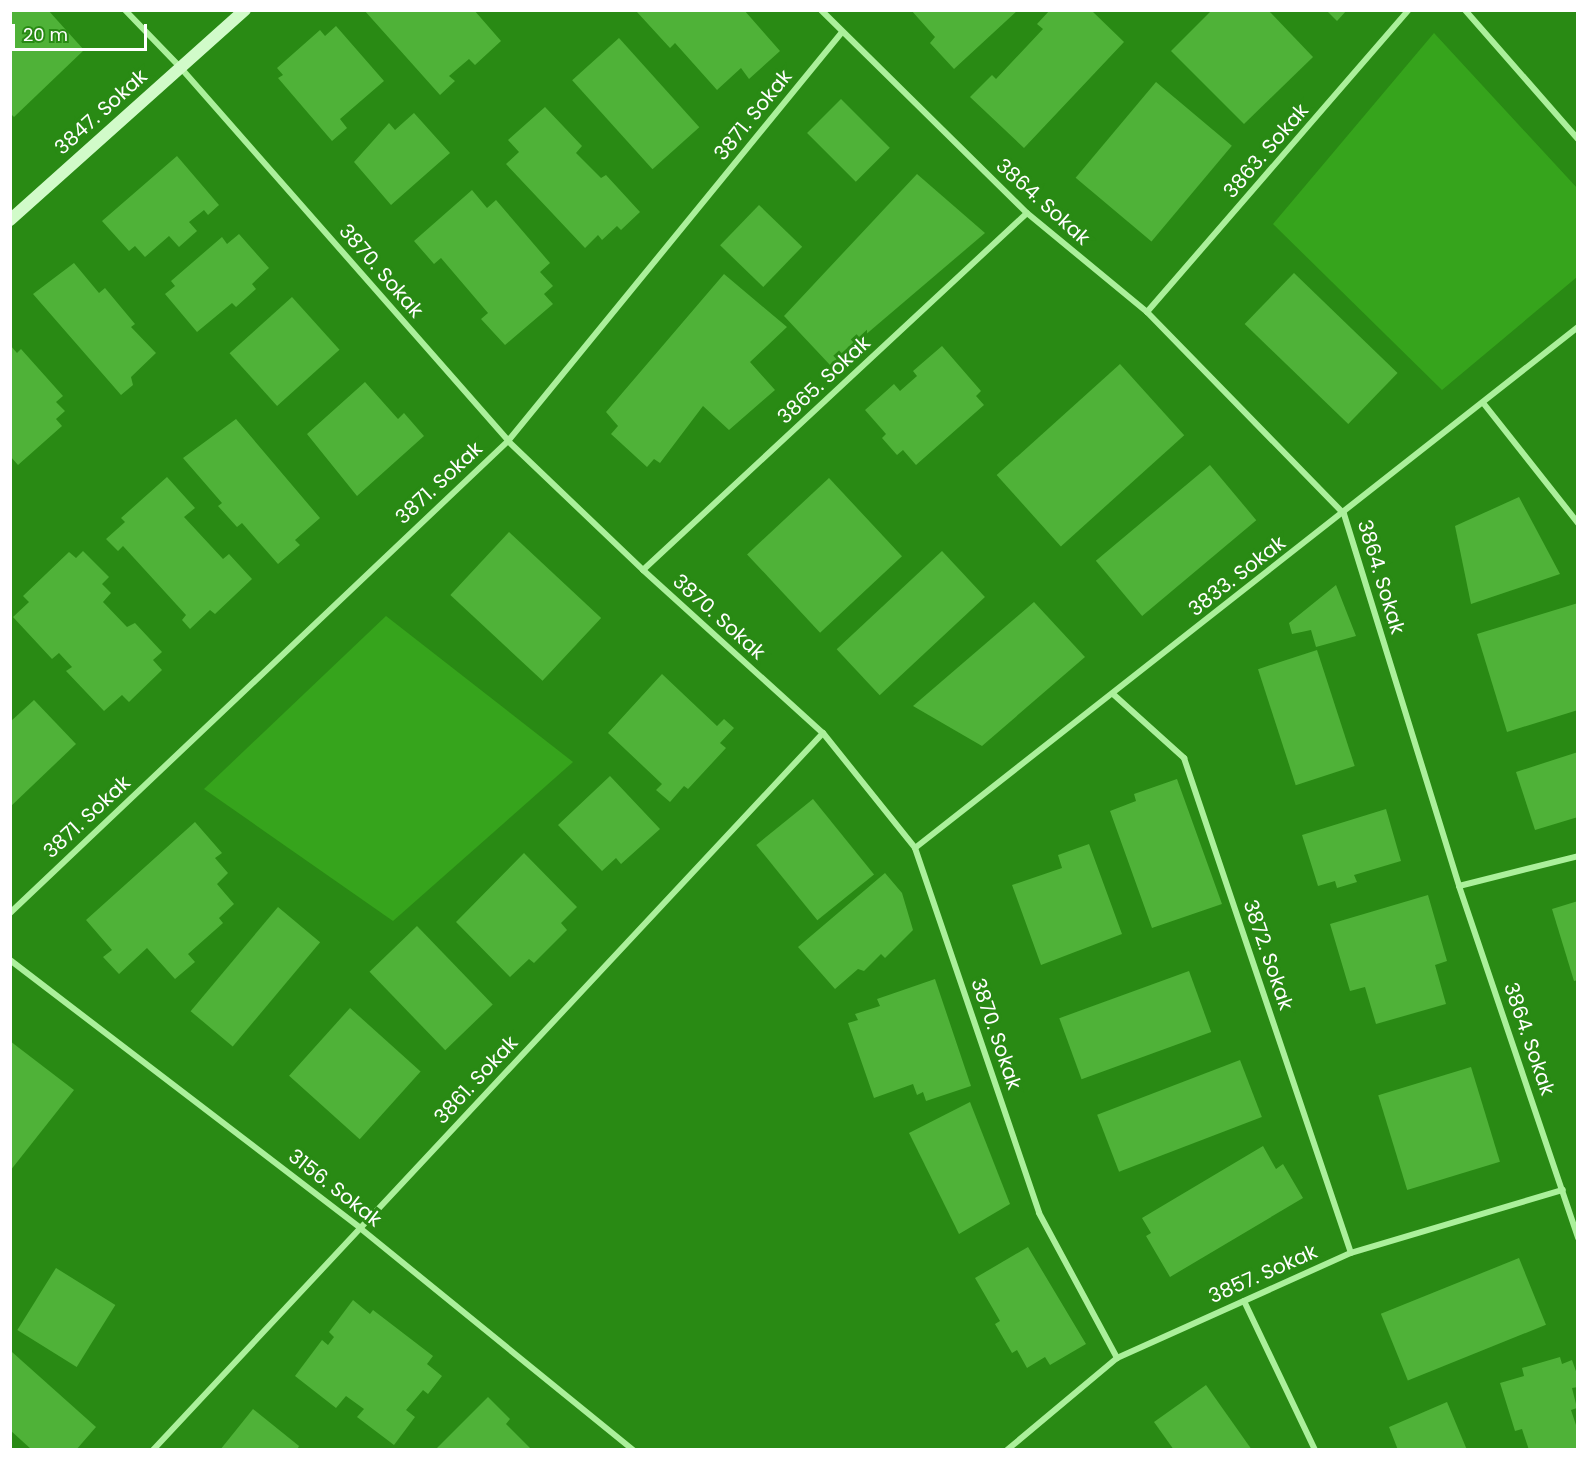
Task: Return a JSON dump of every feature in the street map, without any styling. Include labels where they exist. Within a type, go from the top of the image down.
[{"type":"street","name":"3870. Sokak","points":[[125,10],[180,67],[508,441],[643,570],[823,733],[915,848],[1039,1213],[1117,1358]]},
{"type":"street","name":"3847. Sokak","points":[[10,220],[245,10]]},
{"type":"street","name":"3864. Sokak","points":[[821,10],[1027,213],[1147,312],[1344,514],[1459,886],[1578,1238]]},
{"type":"street","name":"3863. Sokak","points":[[1147,312],[1409,10]]},
{"type":"street","points":[[1465,10],[1578,139]]},
{"type":"street","name":"3871. Sokak","points":[[10,913],[508,441],[842,32]]},
{"type":"street","name":"3865. Sokak","points":[[643,570],[1027,213]]},
{"type":"street","name":"3833. Sokak","points":[[915,848],[1484,404],[1578,327]]},
{"type":"street","points":[[1484,404],[1578,523]]},
{"type":"street","name":"3872. Sokak","points":[[1113,694],[1184,758],[1351,1253]]},
{"type":"street","name":"3861. Sokak","points":[[153,1449],[823,733]]},
{"type":"street","points":[[1459,886],[1578,856]]},
{"type":"street","name":"3156. Sokak","points":[[10,960],[360,1228],[633,1449]]},
{"type":"street","name":"3857. Sokak","points":[[1007,1449],[1117,1358],[1351,1253],[1563,1190]]},
{"type":"street","points":[[1244,1301],[1315,1449]]},
{"type":"green space","points":[[1434,33],[1578,189],[1577,277],[1442,390],[1273,224]]},
{"type":"green space","points":[[386,616],[573,762],[393,921],[204,789]]},
{"type":"building","points":[[10,10],[48,10],[84,50],[14,117],[10,113]]},
{"type":"building","points":[[364,10],[474,10],[501,41],[475,65],[469,59],[449,76],[455,81],[440,95]]},
{"type":"building","points":[[744,10],[780,51],[749,79],[741,68],[717,90],[675,43],[670,48],[637,12]]},
{"type":"building","points":[[911,10],[1018,10],[954,69],[930,43],[935,37]]},
{"type":"building","points":[[1050,10],[1091,10],[1124,42],[1024,148],[970,97],[992,75],[996,79],[1043,29],[1037,24]]},
{"type":"building","points":[[1212,10],[1268,10],[1313,57],[1244,124],[1171,51]]},
{"type":"building","points":[[1326,10],[1347,10],[1337,21]]},
{"type":"building","points":[[336,26],[384,81],[340,119],[347,128],[332,141],[278,78],[283,75],[277,68],[320,30],[325,36]]},
{"type":"building","points":[[619,38],[699,127],[652,169],[572,80]]},
{"type":"building","points":[[1156,82],[1232,146],[1151,241],[1076,178]]},
{"type":"building","points":[[841,99],[890,148],[856,182],[807,133]]},
{"type":"building","points":[[545,107],[582,146],[576,153],[601,178],[606,175],[640,212],[621,230],[617,226],[602,240],[598,235],[585,248],[506,164],[519,152],[508,140]]},
{"type":"building","points":[[414,113],[450,153],[391,205],[354,162],[389,123],[395,130]]},
{"type":"building","points":[[177,156],[219,205],[208,215],[204,210],[189,222],[197,231],[179,247],[169,236],[145,257],[135,246],[129,251],[102,221]]},
{"type":"building","points":[[917,174],[985,233],[830,365],[784,316]]},
{"type":"building","points":[[472,190],[487,208],[496,200],[550,263],[540,272],[553,286],[544,294],[553,304],[505,345],[481,319],[488,313],[441,258],[434,264],[414,241]]},
{"type":"building","points":[[759,205],[802,247],[763,287],[720,245]]},
{"type":"building","points":[[239,234],[269,268],[252,284],[256,289],[236,307],[232,303],[197,332],[165,294],[175,286],[171,281],[222,237],[227,244]]},
{"type":"building","points":[[74,263],[99,293],[105,288],[135,324],[131,327],[156,353],[131,377],[133,385],[121,395],[33,294]]},
{"type":"building","points":[[1294,273],[1398,373],[1348,424],[1245,324]]},
{"type":"building","points":[[724,274],[787,327],[750,362],[775,390],[729,430],[703,406],[660,463],[654,459],[647,467],[611,434],[618,426],[606,412]]},
{"type":"building","points":[[292,297],[340,350],[277,406],[230,353]]},
{"type":"building","points":[[10,345],[17,353],[21,349],[63,396],[56,402],[65,411],[56,419],[62,426],[18,465],[10,456]]},
{"type":"building","points":[[942,346],[981,391],[976,396],[984,405],[916,465],[903,450],[897,455],[882,438],[886,434],[865,410],[894,384],[900,391],[917,376],[913,371]]},
{"type":"building","points":[[1120,364],[1184,435],[1061,546],[997,475]]},
{"type":"building","points":[[365,382],[398,419],[404,413],[424,436],[357,496],[307,434]]},
{"type":"building","points":[[236,419],[320,518],[295,540],[300,545],[278,564],[242,523],[237,527],[218,506],[222,503],[183,458]]},
{"type":"building","points":[[1210,465],[1256,520],[1142,616],[1096,561]]},
{"type":"building","points":[[167,477],[195,508],[184,517],[223,559],[229,554],[252,579],[215,614],[210,610],[190,629],[182,620],[186,615],[123,546],[118,551],[106,539],[125,522],[121,518]]},
{"type":"building","points":[[829,478],[902,556],[820,633],[747,554]]},
{"type":"building","points":[[1519,497],[1560,574],[1471,604],[1455,526]]},
{"type":"building","points":[[509,532],[601,618],[542,681],[450,595]]},
{"type":"building","points":[[83,551],[109,577],[102,584],[111,593],[103,602],[127,627],[135,623],[162,652],[153,660],[162,670],[129,702],[122,695],[104,711],[66,671],[72,667],[59,653],[52,659],[13,617],[29,602],[23,596],[69,552],[76,558]]},
{"type":"building","points":[[942,551],[985,597],[880,695],[837,649]]},
{"type":"building","points":[[1336,585],[1356,636],[1316,647],[1311,630],[1292,634],[1289,623]]},
{"type":"building","points":[[1034,602],[1085,657],[982,746],[913,706]]},
{"type":"building","points":[[1578,603],[1578,710],[1507,732],[1477,634]]},
{"type":"building","points":[[1317,650],[1355,766],[1296,785],[1258,669]]},
{"type":"building","points":[[662,674],[717,726],[724,719],[734,728],[720,743],[726,748],[688,789],[684,786],[670,802],[656,790],[662,784],[608,733]]},
{"type":"building","points":[[34,700],[76,744],[10,807],[10,722]]},
{"type":"building","points":[[1578,752],[1578,817],[1535,830],[1516,772]]},
{"type":"building","points":[[610,776],[660,829],[621,864],[616,858],[602,871],[558,825]]},
{"type":"building","points":[[1177,779],[1222,904],[1152,928],[1110,811],[1136,801],[1134,794]]},
{"type":"building","points":[[813,799],[874,874],[817,920],[756,845]]},
{"type":"building","points":[[1386,809],[1401,861],[1354,875],[1357,882],[1337,888],[1335,881],[1318,886],[1302,835]]},
{"type":"building","points":[[195,822],[222,853],[215,858],[228,873],[217,884],[234,904],[219,918],[223,923],[188,954],[195,962],[175,979],[147,948],[119,974],[103,957],[112,950],[86,920]]},
{"type":"building","points":[[1089,844],[1122,934],[1041,965],[1012,885],[1062,868],[1058,855]]},
{"type":"building","points":[[524,853],[577,907],[561,923],[567,930],[534,963],[529,959],[510,977],[456,922]]},
{"type":"building","points":[[885,873],[902,893],[913,930],[885,958],[881,954],[864,971],[858,969],[835,989],[798,947]]},
{"type":"building","points":[[1428,895],[1447,961],[1435,965],[1446,1004],[1376,1024],[1365,987],[1350,991],[1330,924]]},
{"type":"building","points":[[1578,901],[1578,980],[1574,981],[1552,909]]},
{"type":"building","points":[[278,907],[320,942],[233,1047],[191,1011]]},
{"type":"building","points":[[417,926],[493,1004],[445,1050],[370,972]]},
{"type":"building","points":[[1189,971],[1211,1032],[1082,1079],[1059,1018]]},
{"type":"building","points":[[935,979],[971,1086],[926,1101],[923,1092],[917,1095],[913,1084],[874,1098],[848,1023],[858,1020],[855,1014],[880,1006],[877,999]]},
{"type":"building","points":[[350,1008],[421,1072],[360,1139],[289,1076]]},
{"type":"building","points":[[10,1041],[74,1090],[10,1171]]},
{"type":"building","points":[[1240,1060],[1262,1117],[1119,1172],[1097,1115]]},
{"type":"building","points":[[1471,1067],[1500,1162],[1407,1190],[1378,1095]]},
{"type":"building","points":[[970,1102],[1010,1204],[959,1234],[909,1133]]},
{"type":"building","points":[[1263,1146],[1276,1169],[1283,1164],[1303,1198],[1170,1277],[1146,1236],[1151,1233],[1142,1218]]},
{"type":"building","points":[[1028,1247],[1086,1344],[1050,1365],[1045,1357],[1027,1368],[1017,1350],[1012,1353],[995,1324],[1000,1321],[975,1278]]},
{"type":"building","points":[[1519,1258],[1546,1325],[1408,1381],[1381,1314]]},
{"type":"building","points":[[56,1268],[115,1305],[77,1367],[17,1330]]},
{"type":"building","points":[[353,1300],[370,1314],[373,1310],[433,1356],[427,1364],[442,1376],[428,1394],[423,1390],[406,1410],[415,1417],[394,1445],[357,1417],[364,1409],[346,1396],[336,1408],[295,1376],[322,1340],[328,1345],[334,1337],[329,1332]]},
{"type":"building","points":[[12,1352],[96,1427],[76,1450],[32,1450],[10,1430]]},
{"type":"building","points":[[1560,1357],[1562,1364],[1572,1360],[1578,1377],[1578,1387],[1572,1388],[1577,1408],[1571,1410],[1578,1431],[1578,1450],[1529,1450],[1522,1429],[1515,1431],[1500,1383],[1524,1376],[1522,1368]]},
{"type":"building","points":[[1206,1385],[1252,1450],[1174,1450],[1154,1422]]},
{"type":"building","points":[[488,1397],[510,1419],[506,1424],[532,1450],[435,1450]]},
{"type":"building","points":[[1447,1402],[1467,1450],[1398,1450],[1389,1427]]},
{"type":"building","points":[[253,1409],[299,1446],[297,1450],[220,1450]]}]
